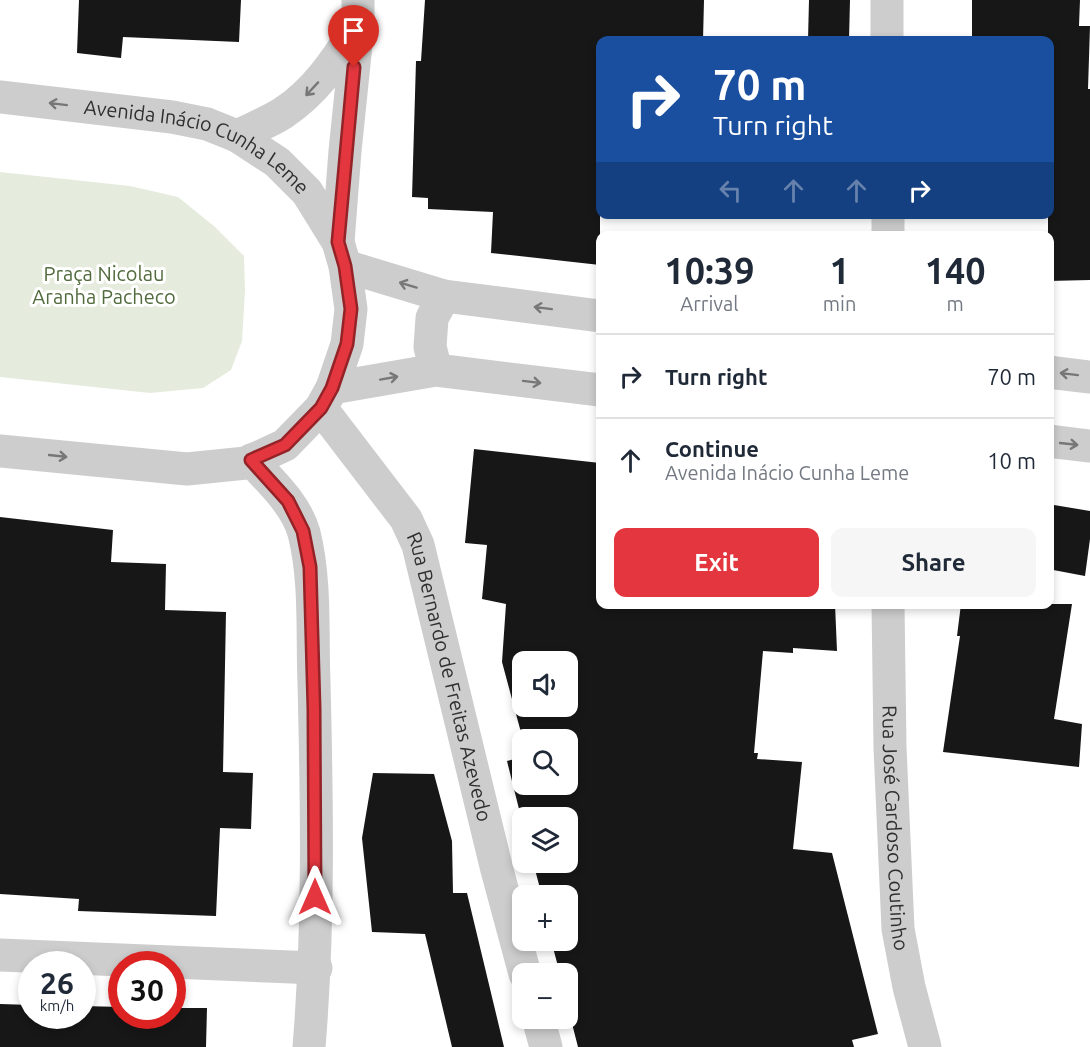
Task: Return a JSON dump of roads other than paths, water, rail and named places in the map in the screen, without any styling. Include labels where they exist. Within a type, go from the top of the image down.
[{"type":"street","points":[[887,0],[887,36]]},
{"type":"street","points":[[237,136],[283,113],[309,93],[338,57],[358,12]]},
{"type":"street","points":[[358,12],[345,151],[341,254],[444,296],[596,315]]},
{"type":"street","name":"Avenida Inácio Cunha Leme","points":[[0,97],[172,117],[207,124],[237,136],[277,162],[307,192],[341,254],[351,309],[347,344],[326,398],[285,445],[251,460]]},
{"type":"street","points":[[436,370],[430,347],[432,318],[444,296]]},
{"type":"street","points":[[326,398],[436,370],[596,390]]},
{"type":"street","points":[[1054,373],[1090,377]]},
{"type":"street","name":"Rua Bernardo de Freitas Azevedo","points":[[326,398],[406,519],[418,545],[497,870],[522,963]]},
{"type":"street","points":[[1054,442],[1090,446]]},
{"type":"street","points":[[0,451],[187,469],[246,463],[251,460],[288,501],[303,531],[310,567],[314,709],[316,968],[309,1047]]},
{"type":"street","name":"Rua José Cardoso Coutinho","points":[[888,609],[890,747],[898,929],[909,987],[925,1047]]},
{"type":"street","points":[[0,955],[316,968]]},
{"type":"street","points":[[541,1029],[546,1047]]},
{"type":"park label","name":"Praça Nicolau Aranha Pacheco","points":[[104,286]]}]
